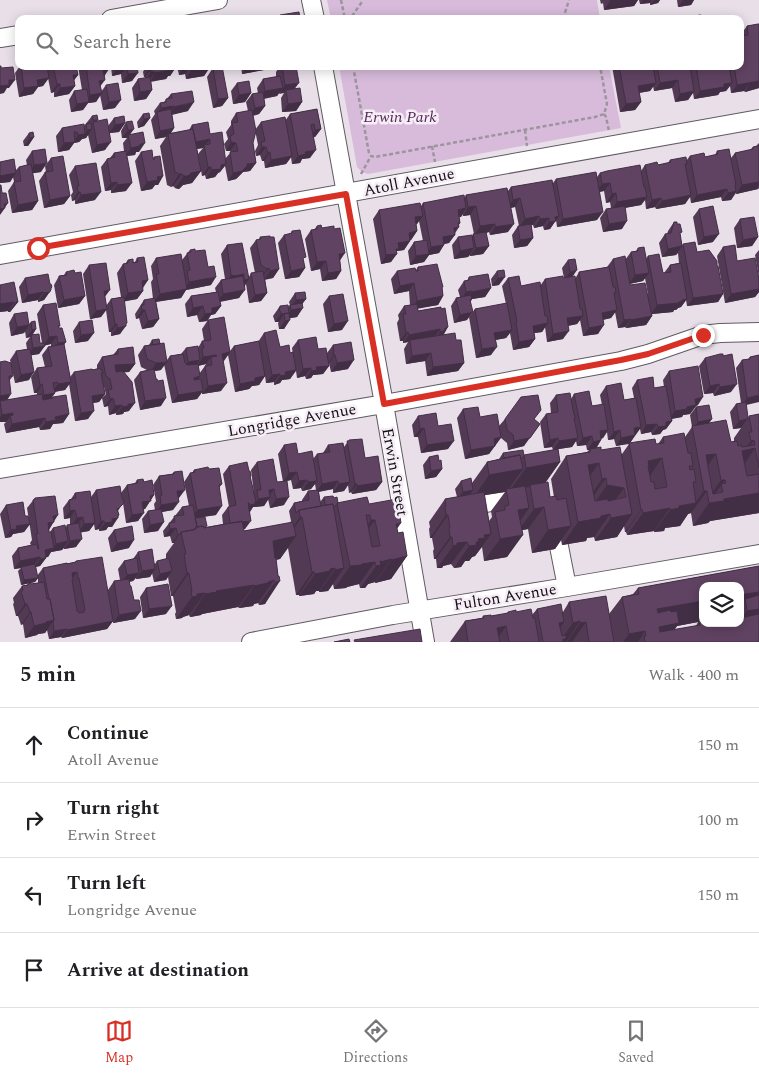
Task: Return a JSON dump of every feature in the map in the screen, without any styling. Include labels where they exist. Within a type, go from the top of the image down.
[{"type":"street","points":[[134,15],[218,0]]},
{"type":"street","points":[[311,0],[314,15]]},
{"type":"street","points":[[0,38],[15,36]]},
{"type":"street","name":"Erwin Street","points":[[324,70],[425,642]]},
{"type":"street","name":"Atoll Avenue","points":[[0,255],[759,119]]},
{"type":"street","name":"Longridge Avenue","points":[[0,469],[384,404],[621,360],[648,354],[703,335],[759,332]]},
{"type":"street","points":[[481,504],[544,497],[567,587]]},
{"type":"street","name":"Fulton Avenue","points":[[260,641],[331,635],[419,611],[759,554]]},
{"type":"path","points":[[341,0],[344,15]]},
{"type":"path","points":[[564,15],[569,0]]},
{"type":"path","points":[[353,15],[362,2]]},
{"type":"path","points":[[354,70],[371,156]]},
{"type":"path","points":[[601,70],[607,104],[604,114],[609,133]]},
{"type":"path","points":[[371,156],[375,157],[604,114]]},
{"type":"path","points":[[524,130],[528,148]]},
{"type":"path","points":[[432,146],[435,164]]},
{"type":"path","points":[[360,175],[371,156]]},
{"type":"green space","points":[[327,0],[597,0],[599,15],[330,15]]},
{"type":"green space","name":"Erwin Park","points":[[340,70],[610,70],[621,128],[368,174],[362,172],[357,167]]},
{"type":"building","points":[[299,12],[299,15],[280,15]]},
{"type":"building","points":[[759,24],[759,81],[737,85],[735,70],[744,70],[744,36],[748,35],[747,26]]},
{"type":"building","points":[[0,66],[1,68],[13,67],[15,80],[9,80],[9,85],[0,86]]},
{"type":"building","points":[[22,70],[48,70],[49,78],[37,80],[38,86],[24,88]]},
{"type":"building","points":[[54,70],[77,70],[78,75],[73,75],[75,86],[60,88],[60,84],[57,84]]},
{"type":"building","points":[[87,70],[103,70],[105,80],[99,81],[102,93],[90,95]]},
{"type":"building","points":[[128,70],[138,70],[138,73],[128,74]]},
{"type":"building","points":[[151,70],[172,70],[155,73],[151,72]]},
{"type":"building","points":[[213,70],[223,70],[228,98],[218,99]]},
{"type":"building","points":[[283,70],[297,70],[299,83],[285,85]]},
{"type":"building","points":[[620,70],[654,70],[656,83],[638,86],[641,102],[626,104]]},
{"type":"building","points":[[658,70],[691,70],[694,91],[680,94],[678,80],[660,83]]},
{"type":"building","points":[[697,70],[730,70],[732,83],[724,84],[724,87],[700,91]]},
{"type":"building","points":[[280,76],[283,88],[265,91],[263,79]]},
{"type":"building","points":[[150,77],[152,90],[140,92],[138,79]]},
{"type":"building","points":[[249,81],[251,93],[239,95],[237,83]]},
{"type":"building","points":[[118,83],[121,100],[109,102],[106,85]]},
{"type":"building","points":[[300,88],[302,102],[288,104],[286,90]]},
{"type":"building","points":[[87,89],[89,102],[77,104],[74,91]]},
{"type":"building","points":[[192,91],[194,102],[161,108],[160,103],[172,98],[171,94]]},
{"type":"building","points":[[263,92],[265,106],[255,108],[252,94]]},
{"type":"building","points":[[171,109],[174,128],[160,131],[157,112]]},
{"type":"building","points":[[317,109],[321,129],[315,130],[314,124],[311,125],[316,150],[305,152],[306,154],[298,156],[290,114]]},
{"type":"building","points":[[252,110],[256,131],[253,143],[256,163],[247,164],[242,171],[233,173],[230,152],[238,151],[236,143],[231,142],[230,136],[234,134],[232,123],[238,122],[236,113]]},
{"type":"building","points":[[149,113],[150,118],[144,119],[143,114]]},
{"type":"building","points":[[97,115],[98,120],[93,120],[92,116]]},
{"type":"building","points":[[124,116],[125,123],[115,125],[114,118]]},
{"type":"building","points":[[285,117],[292,156],[271,160],[270,152],[268,153],[266,147],[262,147],[261,142],[265,141],[261,122]]},
{"type":"building","points":[[107,119],[111,142],[97,145],[93,122]]},
{"type":"building","points":[[132,121],[134,129],[128,130],[126,122]]},
{"type":"building","points":[[208,122],[210,134],[222,132],[226,164],[221,165],[221,169],[211,170],[211,167],[208,167],[204,145],[210,144],[210,139],[196,142],[192,125]]},
{"type":"building","points":[[91,123],[92,129],[87,130],[86,124]]},
{"type":"building","points":[[84,124],[85,134],[78,135],[77,132],[74,132],[75,142],[64,143],[62,128]]},
{"type":"building","points":[[193,129],[201,171],[184,176],[175,172],[168,134]]},
{"type":"building","points":[[33,132],[34,137],[30,138],[29,133]]},
{"type":"building","points":[[143,132],[145,143],[131,148],[128,135]]},
{"type":"building","points":[[759,146],[759,182],[742,185],[735,153]]},
{"type":"building","points":[[45,149],[47,163],[34,165],[32,151]]},
{"type":"building","points":[[729,149],[736,191],[728,193],[727,189],[697,195],[690,156],[704,153],[705,157],[718,154],[717,151]]},
{"type":"building","points":[[152,150],[153,159],[160,156],[163,176],[157,177],[158,180],[147,182],[141,152]]},
{"type":"building","points":[[126,151],[132,183],[117,185],[117,182],[111,183],[107,159],[115,157],[114,153]]},
{"type":"building","points":[[63,156],[70,196],[50,200],[45,172],[53,171],[51,158]]},
{"type":"building","points":[[686,157],[687,164],[685,164],[691,195],[662,201],[661,198],[652,200],[645,165],[657,162],[658,165],[671,162],[670,160]]},
{"type":"building","points":[[14,159],[16,173],[0,176],[0,162]]},
{"type":"building","points":[[96,163],[101,192],[81,195],[78,192],[77,186],[79,186],[75,166]]},
{"type":"building","points":[[31,164],[38,201],[18,205],[14,182],[21,181],[19,167]]},
{"type":"building","points":[[640,165],[647,197],[617,202],[616,193],[612,194],[610,183],[602,184],[600,173]]},
{"type":"building","points":[[596,172],[603,212],[563,219],[556,179]]},
{"type":"building","points":[[552,180],[559,216],[555,217],[556,221],[549,222],[549,218],[540,219],[539,216],[525,219],[520,198],[513,200],[511,187]]},
{"type":"building","points":[[0,185],[2,193],[6,193],[8,203],[4,204],[5,208],[0,209]]},
{"type":"building","points":[[507,188],[514,224],[495,227],[495,224],[480,226],[476,206],[468,207],[466,195]]},
{"type":"building","points":[[464,195],[466,208],[458,210],[460,223],[458,223],[459,227],[454,228],[455,235],[443,237],[444,245],[431,247],[423,203]]},
{"type":"building","points":[[420,203],[423,216],[415,217],[417,231],[409,233],[410,241],[398,243],[399,249],[396,249],[397,254],[386,255],[379,210]]},
{"type":"building","points":[[625,206],[627,221],[609,224],[606,209]]},
{"type":"building","points":[[713,206],[719,234],[704,237],[699,209]]},
{"type":"building","points":[[754,217],[758,237],[743,240],[740,219]]},
{"type":"building","points":[[674,222],[680,224],[682,246],[668,249],[665,234],[671,233]]},
{"type":"building","points":[[531,224],[533,238],[520,240],[518,226]]},
{"type":"building","points":[[321,225],[322,228],[334,226],[334,229],[340,228],[345,253],[339,254],[341,271],[328,273],[326,261],[317,262],[311,230],[317,229],[317,226]]},
{"type":"building","points":[[300,230],[306,257],[303,258],[305,268],[291,271],[284,235]]},
{"type":"building","points":[[486,232],[489,246],[476,248],[473,234]]},
{"type":"building","points":[[472,235],[474,248],[460,251],[458,237]]},
{"type":"building","points":[[260,237],[274,237],[279,269],[270,271],[269,268],[267,269],[261,265],[256,240],[261,239]]},
{"type":"building","points":[[427,240],[429,254],[416,256],[414,242]]},
{"type":"building","points":[[695,242],[697,252],[709,250],[717,261],[723,294],[693,298],[683,244]]},
{"type":"building","points":[[242,243],[249,279],[244,280],[244,274],[231,275],[227,245]]},
{"type":"building","points":[[735,245],[737,261],[755,258],[759,289],[731,294],[723,247]]},
{"type":"building","points":[[644,247],[649,273],[635,275],[631,252],[638,251],[638,248]]},
{"type":"building","points":[[195,249],[195,251],[205,250],[208,267],[214,266],[216,277],[189,282],[187,271],[190,270],[187,253]]},
{"type":"building","points":[[181,254],[187,289],[160,294],[156,274],[159,274],[156,258]]},
{"type":"building","points":[[659,254],[663,273],[671,272],[670,265],[681,263],[687,299],[679,303],[657,305],[648,256]]},
{"type":"building","points":[[625,256],[630,285],[645,283],[652,316],[624,320],[613,259]]},
{"type":"building","points":[[144,257],[148,280],[142,281],[143,291],[128,293],[123,264],[133,259],[133,263],[138,262],[137,258]]},
{"type":"building","points":[[575,259],[577,270],[570,272],[568,260]]},
{"type":"building","points":[[106,263],[110,290],[104,291],[107,309],[96,311],[89,265]]},
{"type":"building","points":[[437,264],[443,287],[443,296],[417,301],[414,283],[400,286],[397,271],[415,268],[418,271],[418,267]]},
{"type":"building","points":[[609,267],[613,287],[615,287],[616,293],[614,293],[617,310],[602,313],[604,325],[589,328],[579,272]]},
{"type":"building","points":[[74,270],[75,273],[81,272],[85,296],[64,300],[59,276],[67,275],[66,272]]},
{"type":"building","points":[[504,270],[505,277],[498,278],[497,271]]},
{"type":"building","points":[[263,271],[267,293],[255,295],[251,273]]},
{"type":"building","points":[[48,274],[52,287],[50,292],[28,295],[25,278]]},
{"type":"building","points":[[488,274],[491,288],[466,292],[464,281],[469,280],[469,277]]},
{"type":"building","points":[[243,276],[245,290],[223,294],[221,280]]},
{"type":"building","points":[[519,276],[521,286],[540,282],[545,316],[547,316],[548,323],[533,326],[535,339],[519,342],[517,321],[508,278]]},
{"type":"building","points":[[563,276],[563,278],[575,276],[580,309],[582,309],[583,316],[567,318],[569,331],[553,334],[545,279]]},
{"type":"building","points":[[14,282],[18,302],[16,304],[14,302],[0,304],[0,285]]},
{"type":"building","points":[[218,292],[221,306],[212,308],[212,313],[205,314],[203,306],[193,308],[191,296]]},
{"type":"building","points":[[305,292],[306,299],[296,300],[295,293]]},
{"type":"building","points":[[343,294],[348,321],[334,324],[329,296]]},
{"type":"building","points":[[471,295],[472,299],[470,300],[473,312],[460,315],[456,298]]},
{"type":"building","points":[[124,297],[127,323],[126,326],[117,328],[111,299]]},
{"type":"building","points":[[155,298],[159,319],[148,321],[145,310],[142,310],[141,305],[144,305],[144,300]]},
{"type":"building","points":[[56,303],[60,326],[58,326],[62,328],[66,342],[58,343],[57,336],[49,337],[43,305]]},
{"type":"building","points":[[302,303],[303,308],[291,310],[290,305]]},
{"type":"building","points":[[507,303],[512,330],[494,333],[497,347],[482,349],[475,309]]},
{"type":"building","points":[[417,304],[418,311],[445,308],[448,327],[440,332],[440,329],[409,335],[408,332],[406,333],[403,314],[406,314],[404,306]]},
{"type":"building","points":[[288,305],[289,313],[281,314],[280,306]]},
{"type":"building","points":[[27,312],[29,325],[17,327],[14,314]]},
{"type":"building","points":[[289,313],[290,320],[285,321],[284,314]]},
{"type":"building","points":[[224,317],[230,352],[222,354],[227,383],[208,386],[205,366],[212,365],[211,357],[217,356],[203,357],[202,348],[204,348],[202,341],[211,340],[208,320]]},
{"type":"building","points":[[92,320],[94,333],[81,335],[79,322]]},
{"type":"building","points":[[35,321],[36,329],[32,330],[31,322]]},
{"type":"building","points":[[276,330],[280,347],[289,345],[290,353],[293,352],[296,370],[285,372],[286,375],[280,376],[280,374],[272,375],[264,333]]},
{"type":"building","points":[[455,333],[456,340],[461,340],[464,363],[433,367],[431,353],[412,356],[410,340]]},
{"type":"building","points":[[39,334],[40,343],[44,343],[45,346],[33,348],[31,335]]},
{"type":"building","points":[[316,337],[318,349],[326,348],[329,366],[316,367],[317,370],[311,371],[311,368],[303,369],[298,340]]},
{"type":"building","points":[[159,339],[160,344],[153,345],[152,340]]},
{"type":"building","points":[[259,341],[265,376],[255,378],[255,381],[240,384],[234,346]]},
{"type":"building","points":[[351,342],[354,360],[337,363],[333,352],[333,345]]},
{"type":"building","points":[[164,343],[167,362],[156,363],[147,359],[144,346]]},
{"type":"building","points":[[64,344],[71,382],[53,383],[55,393],[44,395],[37,368],[52,366],[48,347]]},
{"type":"building","points":[[198,346],[200,360],[188,362],[186,348]]},
{"type":"building","points":[[133,347],[135,364],[115,365],[116,372],[123,371],[132,382],[135,403],[122,407],[122,405],[115,406],[113,398],[110,399],[108,390],[112,389],[110,379],[106,376],[102,357],[118,354],[118,349]]},
{"type":"building","points":[[30,349],[34,372],[21,375],[16,351]]},
{"type":"building","points":[[183,354],[187,365],[198,364],[200,376],[194,378],[194,380],[201,379],[203,391],[178,395],[170,356]]},
{"type":"building","points":[[723,354],[723,356],[732,354],[737,384],[720,387],[719,384],[710,386],[705,358]]},
{"type":"building","points":[[759,355],[759,395],[747,398],[742,360]]},
{"type":"building","points":[[0,362],[11,363],[13,376],[9,376],[11,394],[0,396]]},
{"type":"building","points":[[698,366],[703,397],[695,399],[696,405],[675,411],[669,371]]},
{"type":"building","points":[[100,368],[103,373],[101,373],[105,394],[92,396],[94,411],[81,413],[74,372]]},
{"type":"building","points":[[154,369],[156,379],[158,381],[163,380],[166,398],[145,401],[140,372]]},
{"type":"building","points":[[653,377],[654,388],[666,386],[672,421],[666,422],[666,426],[658,427],[657,424],[646,425],[637,380]]},
{"type":"building","points":[[621,383],[624,400],[636,398],[641,427],[634,428],[635,435],[621,438],[620,430],[614,432],[606,386]]},
{"type":"building","points":[[589,391],[592,406],[604,404],[608,430],[600,431],[601,440],[593,442],[592,436],[583,438],[574,394]]},
{"type":"building","points":[[570,393],[578,438],[559,441],[558,438],[550,440],[546,414],[558,412],[556,395]]},
{"type":"building","points":[[42,394],[43,400],[66,395],[69,414],[55,417],[56,420],[46,422],[45,418],[12,424],[10,416],[13,413],[2,415],[0,401]]},
{"type":"building","points":[[538,395],[541,410],[534,419],[540,424],[530,438],[514,441],[513,435],[507,430],[505,419],[521,397]]},
{"type":"building","points":[[746,402],[748,418],[739,421],[736,404]]},
{"type":"building","points":[[709,405],[712,419],[698,422],[696,407]]},
{"type":"building","points":[[478,407],[480,417],[497,414],[501,437],[494,439],[495,446],[471,450],[463,409]]},
{"type":"building","points":[[436,413],[438,426],[451,424],[454,441],[427,445],[424,428],[420,429],[418,416]]},
{"type":"building","points":[[759,414],[759,468],[755,448],[742,451],[747,476],[759,474],[759,493],[709,503],[707,491],[704,491],[692,426],[726,420],[731,442],[737,441],[738,446],[741,445],[742,447],[755,445],[754,440],[751,441],[749,432],[752,432],[749,416]],"holes":[[[716,454],[721,480],[725,480],[726,483],[721,484],[723,492],[713,494],[706,455]]]},
{"type":"building","points":[[684,433],[688,453],[691,453],[693,466],[689,466],[690,470],[694,469],[696,482],[693,482],[696,503],[679,506],[679,508],[670,510],[670,508],[643,513],[629,443],[655,439],[656,444],[664,443],[663,437]],"holes":[[[662,458],[667,487],[655,489],[654,482],[651,482],[648,461]]]},
{"type":"building","points":[[362,439],[365,458],[378,456],[382,482],[357,486],[355,484],[347,441]]},
{"type":"building","points":[[296,443],[298,454],[312,451],[317,481],[299,481],[297,472],[289,473],[284,445]]},
{"type":"building","points":[[343,443],[350,482],[339,484],[338,481],[322,484],[317,454],[330,452],[328,445]]},
{"type":"building","points":[[601,447],[601,450],[620,447],[632,514],[611,518],[610,514],[601,516],[601,518],[578,522],[566,456],[590,452],[590,449]],"holes":[[[599,463],[602,479],[606,478],[607,485],[624,488],[626,497],[608,501],[608,499],[595,501],[588,465]]]},
{"type":"building","points":[[558,449],[560,462],[526,468],[524,455]]},
{"type":"building","points":[[523,450],[524,456],[521,459],[520,455],[504,458],[503,453]]},
{"type":"building","points":[[438,455],[439,461],[441,460],[442,469],[431,471],[429,457]]},
{"type":"building","points":[[520,455],[523,469],[489,475],[487,462]]},
{"type":"building","points":[[273,459],[277,482],[287,481],[289,497],[276,499],[274,489],[269,490],[270,497],[258,499],[257,490],[261,490],[257,462]]},
{"type":"building","points":[[247,462],[256,502],[250,505],[248,503],[251,521],[230,523],[228,507],[236,505],[229,466]]},
{"type":"building","points":[[208,467],[209,469],[219,468],[222,484],[219,485],[222,506],[197,510],[190,473],[195,472],[194,470]]},
{"type":"building","points":[[182,471],[185,490],[177,491],[179,502],[161,505],[160,496],[162,495],[159,476]]},
{"type":"building","points":[[471,478],[473,490],[463,492],[461,481]]},
{"type":"building","points":[[143,479],[144,482],[152,480],[154,495],[150,496],[151,501],[142,502],[144,513],[132,515],[127,485],[138,483],[137,480]]},
{"type":"building","points":[[548,482],[550,497],[556,496],[557,500],[566,498],[571,526],[548,530],[544,507],[534,509],[530,485]]},
{"type":"building","points":[[120,486],[124,503],[117,509],[118,518],[112,519],[112,522],[105,523],[101,521],[96,490]]},
{"type":"building","points":[[525,486],[529,508],[518,510],[523,535],[500,539],[495,512],[505,510],[505,506],[509,505],[506,489]]},
{"type":"building","points":[[318,490],[321,506],[299,510],[296,513],[294,503],[309,500],[308,491]]},
{"type":"building","points":[[90,491],[95,523],[84,524],[83,517],[77,518],[75,510],[70,511],[69,500],[76,498],[75,493]]},
{"type":"building","points":[[484,492],[491,534],[484,535],[485,538],[478,539],[477,545],[469,546],[467,542],[457,543],[457,545],[453,546],[452,537],[450,537],[448,515],[446,515],[445,499]]},
{"type":"building","points":[[55,496],[58,515],[53,516],[54,522],[48,523],[54,548],[45,550],[46,558],[40,559],[40,557],[20,561],[18,548],[37,544],[39,549],[33,500],[35,498]]},
{"type":"building","points":[[333,496],[334,498],[337,497],[338,503],[334,507],[333,504],[325,505],[324,497]]},
{"type":"building","points":[[367,497],[369,504],[397,499],[401,523],[396,524],[398,533],[403,532],[407,556],[380,561],[381,565],[376,566],[375,562],[350,566],[337,503]],"holes":[[[366,515],[370,515],[371,520],[375,520],[380,546],[372,547]]]},
{"type":"building","points":[[23,502],[25,516],[28,516],[30,524],[16,526],[17,529],[11,530],[6,505]]},
{"type":"building","points":[[333,504],[344,568],[330,569],[330,571],[315,574],[312,572],[299,510]]},
{"type":"building","points":[[193,505],[197,527],[194,530],[181,532],[178,535],[176,528],[170,529],[169,523],[175,522],[174,516],[184,515],[182,507]]},
{"type":"building","points":[[161,509],[164,522],[150,525],[148,511]]},
{"type":"building","points":[[205,517],[207,526],[204,528],[203,526],[197,527],[195,518]]},
{"type":"building","points":[[242,521],[244,531],[293,522],[296,536],[273,541],[280,581],[275,582],[274,580],[254,586],[197,594],[197,596],[192,597],[181,532],[196,529],[196,527],[203,526],[204,528]]},
{"type":"building","points":[[79,523],[82,539],[70,541],[67,525]]},
{"type":"building","points":[[65,525],[68,541],[56,544],[53,528]]},
{"type":"building","points":[[132,526],[134,540],[117,543],[114,530]]},
{"type":"building","points":[[152,549],[155,569],[142,571],[138,552]]},
{"type":"building","points":[[102,557],[113,621],[54,631],[54,620],[43,568]],"holes":[[[77,572],[85,610],[79,613],[77,611],[72,573]]]},
{"type":"building","points":[[137,558],[139,573],[127,575],[124,561]]},
{"type":"building","points":[[169,558],[172,571],[160,574],[157,561]]},
{"type":"building","points":[[35,564],[38,578],[24,580],[21,567]]},
{"type":"building","points":[[759,566],[759,592],[744,594],[744,582],[699,582],[699,602],[657,609],[658,613],[670,610],[671,612],[677,611],[679,623],[659,627],[660,632],[699,625],[699,627],[744,627],[744,617],[759,614],[759,642],[645,642],[645,631],[629,634],[622,597],[639,594],[638,588]]},
{"type":"building","points":[[129,579],[134,600],[139,600],[141,611],[119,615],[114,581]]},
{"type":"building","points":[[44,582],[54,620],[34,626],[31,612],[27,604],[25,604],[21,592],[23,590],[22,586]]},
{"type":"building","points":[[168,584],[172,606],[149,609],[146,588]]},
{"type":"building","points":[[759,595],[759,609],[747,611],[745,599]]},
{"type":"building","points":[[606,596],[614,642],[589,642],[586,622],[573,623],[569,602]]},
{"type":"building","points":[[561,604],[564,622],[559,623],[562,636],[566,635],[566,639],[563,639],[563,642],[543,642],[537,609]]},
{"type":"building","points":[[531,609],[533,618],[535,618],[539,642],[509,642],[506,626],[497,628],[500,642],[468,642],[465,621],[516,610],[516,612]]},
{"type":"building","points":[[420,629],[422,642],[355,642],[354,640]]},
{"type":"building","points":[[349,639],[350,642],[334,642]]},
{"type":"route","points":[[38,248],[346,194],[384,404],[621,360],[648,354],[703,335]]}]
